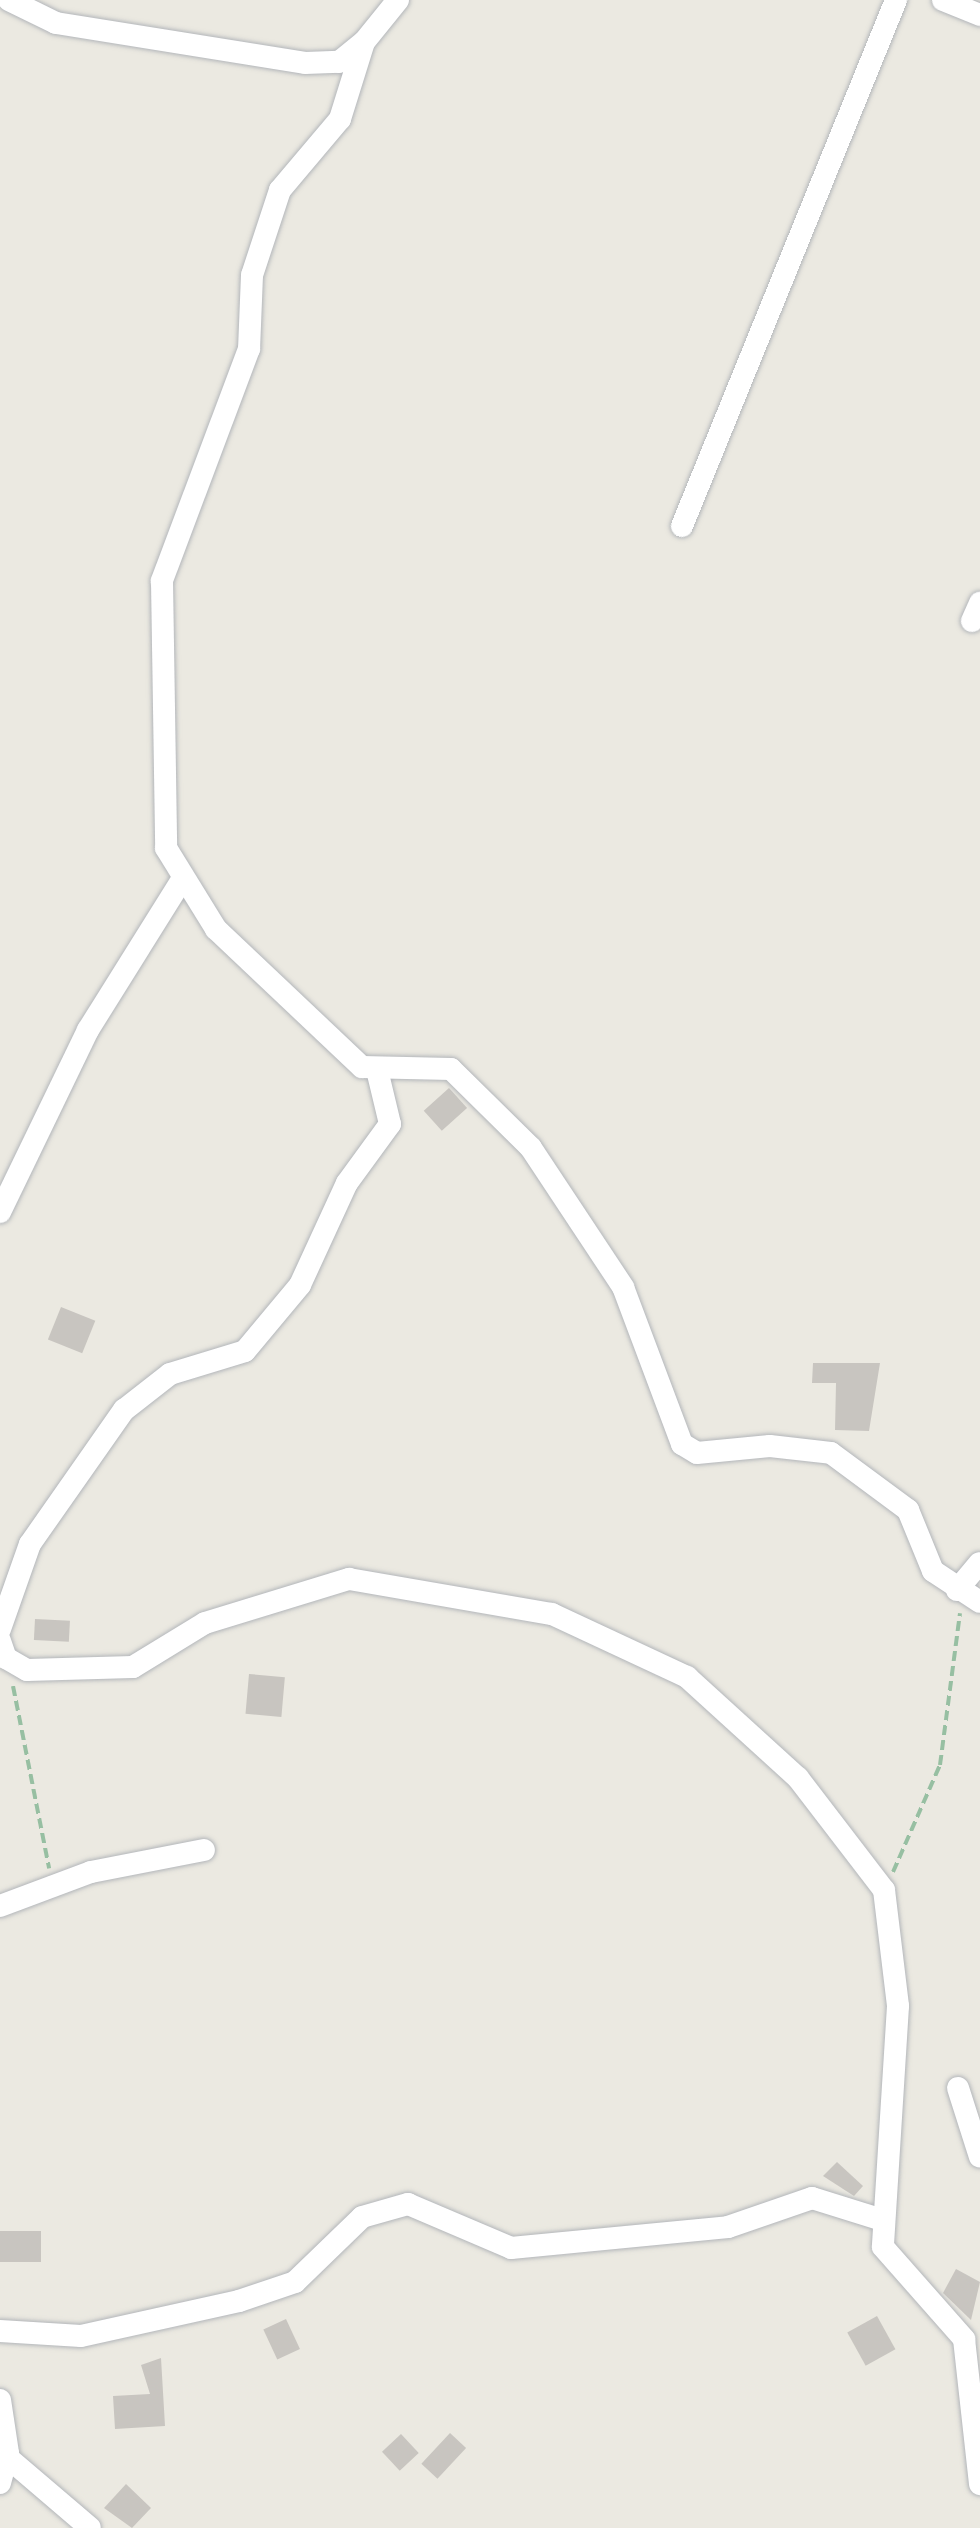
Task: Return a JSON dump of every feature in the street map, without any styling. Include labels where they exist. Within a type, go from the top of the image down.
[{"type":"street","points":[[9,0],[56,22],[305,64],[339,62],[364,42],[398,0]]},
{"type":"street","points":[[682,526],[896,0]]},
{"type":"street","points":[[943,0],[980,15]]},
{"type":"street","points":[[364,42],[340,120],[280,190],[252,275],[249,349],[162,581],[166,848],[180,883],[247,962],[362,1068],[450,1069],[549,1170],[623,1288],[682,1444],[697,1453],[770,1446],[831,1453],[908,1510],[933,1571],[980,1602]]},
{"type":"street","points":[[0,1212],[88,1030],[180,883]]},
{"type":"street","points":[[0,1629],[30,1544],[124,1410],[170,1374],[245,1351],[300,1284],[347,1183],[390,1124],[377,1070]]},
{"type":"street","points":[[958,1590],[980,1563]]},
{"type":"street","points":[[2,1653],[27,1670],[133,1667],[205,1624],[322,1580],[405,1585],[552,1614],[686,1678],[798,1778],[884,1890],[898,2006],[882,2220],[884,2247],[964,2338],[978,2402],[980,2484]]},
{"type":"street","points":[[0,1906],[50,1893],[91,1872],[204,1850]]},
{"type":"street","points":[[958,2088],[980,2157]]},
{"type":"street","points":[[0,2330],[81,2336],[239,2300],[296,2282],[362,2217],[408,2204],[511,2248],[728,2227],[812,2198],[882,2220]]},
{"type":"street","points":[[0,2400],[4,2452],[0,2484]]},
{"type":"street","points":[[4,2452],[90,2528]]},
{"type":"path","points":[[884,1890],[940,1765],[958,1658],[958,1590]]},
{"type":"path","points":[[2,1653],[50,1893]]},
{"type":"building","points":[[449,1088],[467,1108],[442,1131],[424,1111]]},
{"type":"building","points":[[61,1307],[95,1321],[82,1353],[48,1339]]},
{"type":"building","points":[[813,1363],[880,1363],[869,1431],[835,1430],[836,1383],[812,1383]]},
{"type":"building","points":[[35,1619],[70,1621],[69,1642],[34,1640]]},
{"type":"building","points":[[249,1674],[285,1677],[281,1717],[246,1714]]},
{"type":"building","points":[[837,2162],[863,2186],[854,2196],[823,2176]]},
{"type":"building","points":[[0,2231],[41,2231],[41,2262],[0,2262]]},
{"type":"building","points":[[956,2269],[980,2282],[971,2320],[943,2293]]},
{"type":"building","points":[[877,2316],[895,2349],[866,2366],[847,2332]]},
{"type":"building","points":[[286,2319],[300,2349],[277,2359],[263,2330]]},
{"type":"building","points":[[161,2358],[165,2426],[115,2429],[113,2396],[150,2394],[141,2365]]},
{"type":"building","points":[[450,2433],[466,2448],[437,2479],[421,2464]]},
{"type":"building","points":[[401,2434],[419,2453],[400,2471],[382,2452]]},
{"type":"building","points":[[126,2484],[151,2508],[132,2528],[104,2508]]}]
